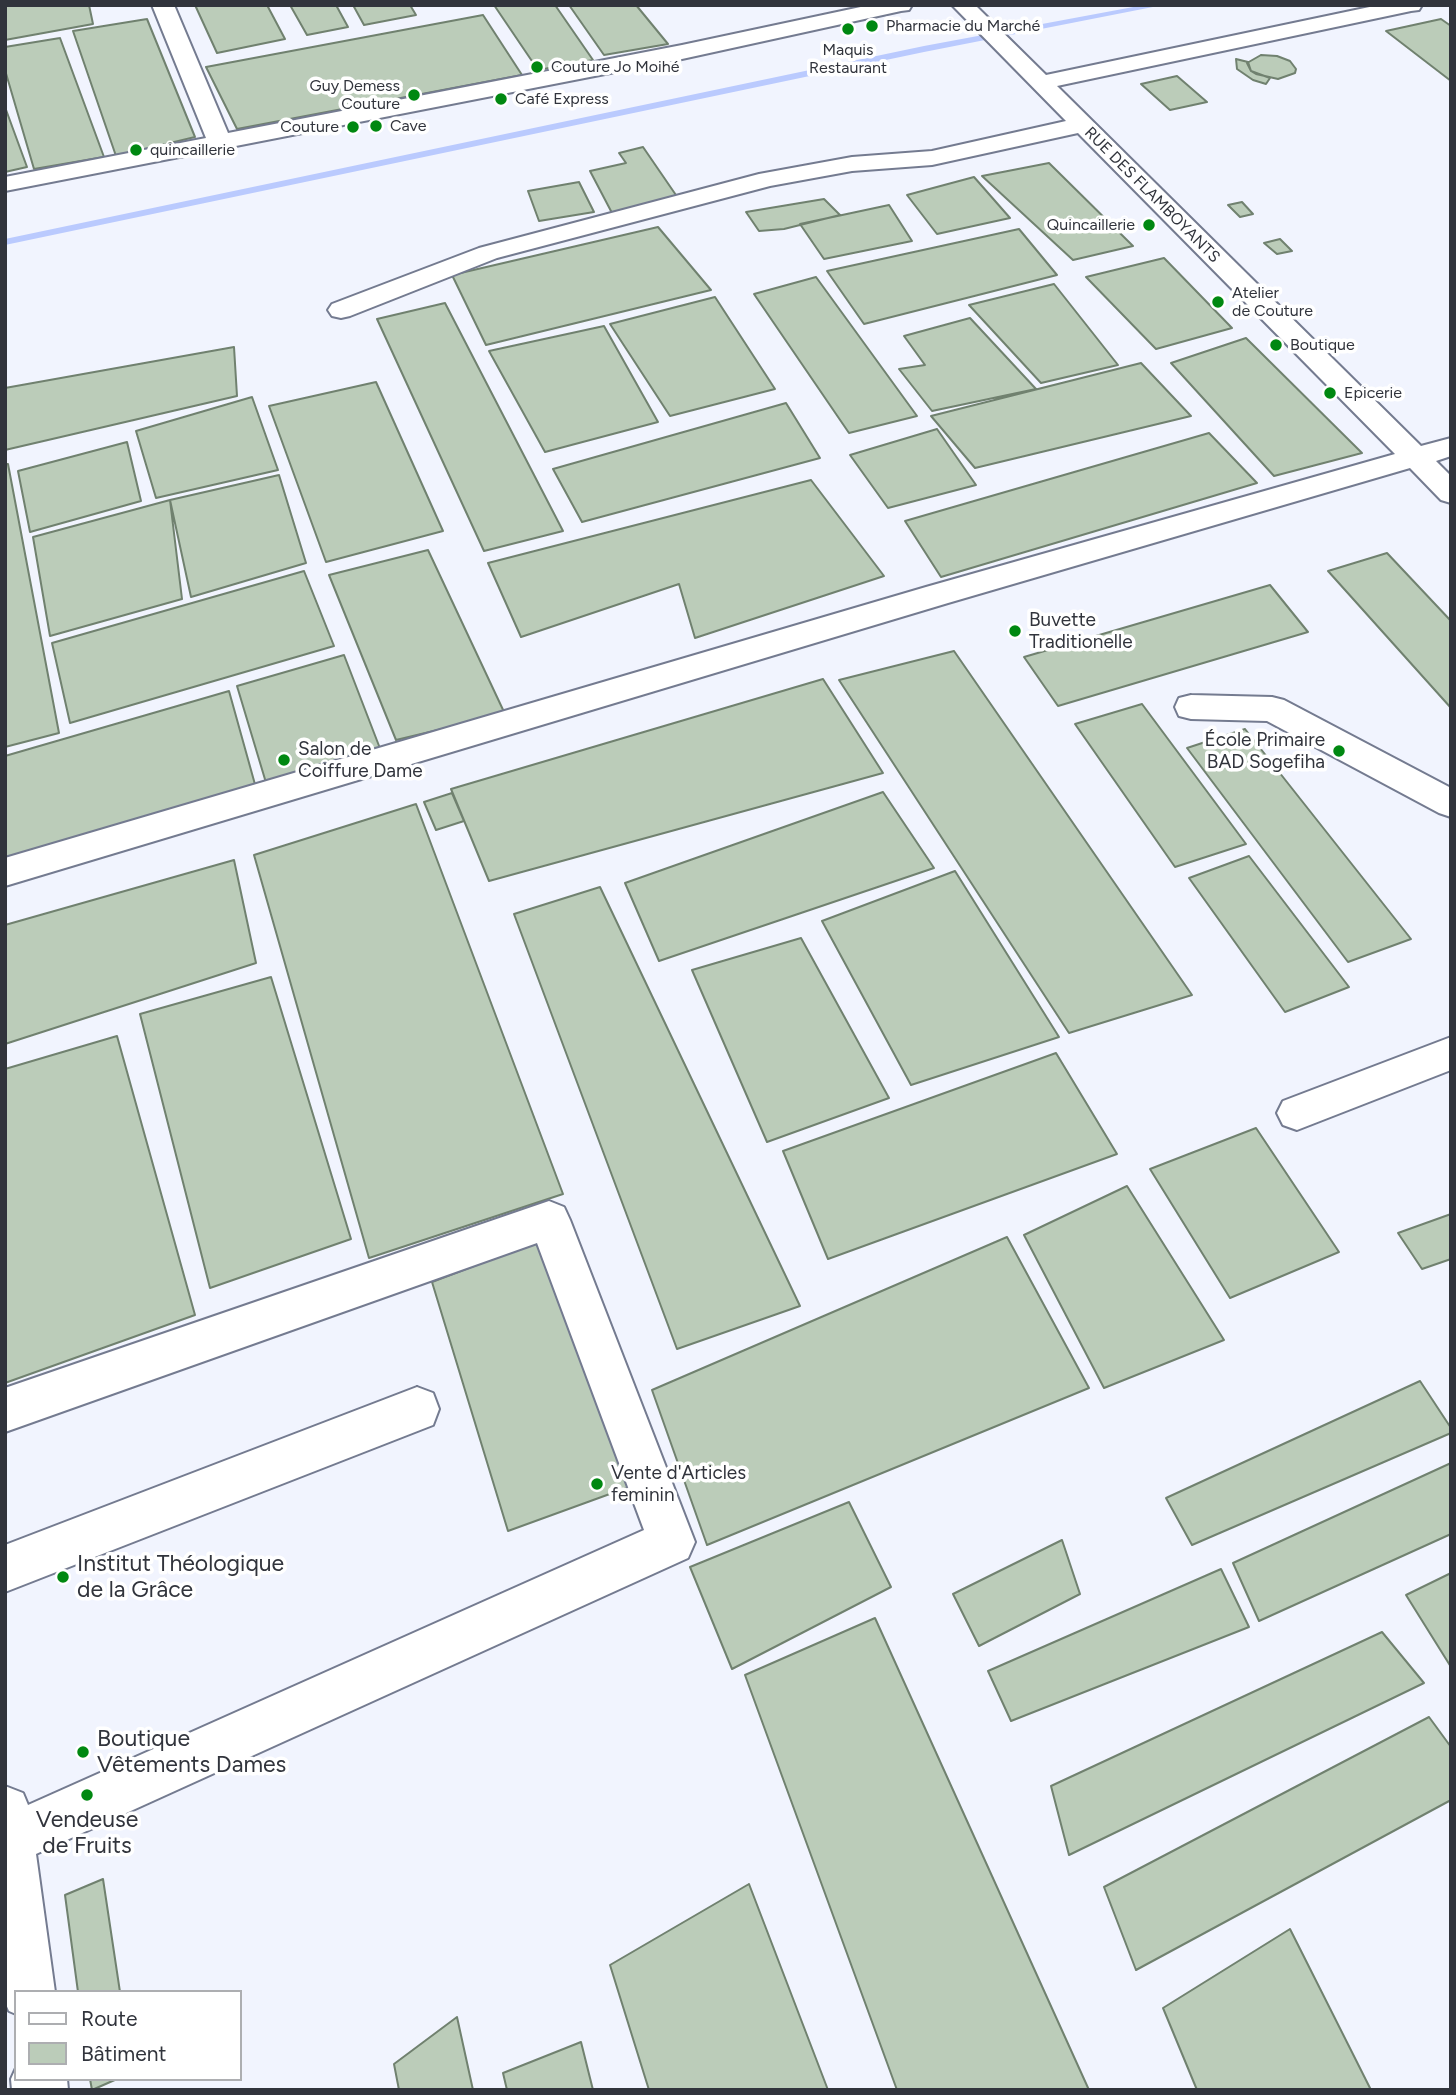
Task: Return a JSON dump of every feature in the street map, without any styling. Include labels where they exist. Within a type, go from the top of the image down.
[{"type":"street","points":[[163,5],[219,141]]},
{"type":"street","name":"RUE DES FLAMBOYANTS","points":[[963,5],[1451,493]]},
{"type":"street","points":[[1039,83],[1411,5]]},
{"type":"street","points":[[5,184],[682,52],[891,6]]},
{"type":"street","points":[[341,310],[488,253],[768,179],[852,164],[932,158],[1082,125]]},
{"type":"street","points":[[5,872],[937,594],[1451,447]]},
{"type":"street","points":[[1191,707],[1272,709],[1451,804]]},
{"type":"street","points":[[1297,1113],[1451,1053]]},
{"type":"street","points":[[5,1410],[549,1220],[672,1542],[8,1825],[29,1990]]},
{"type":"street","points":[[5,1569],[418,1409]]},
{"type":"building","points":[[5,5],[89,5],[93,24],[5,40]]},
{"type":"building","points":[[195,5],[267,5],[285,39],[217,53]]},
{"type":"building","points":[[290,5],[336,5],[348,27],[307,35]]},
{"type":"building","points":[[353,5],[410,5],[416,15],[364,25]]},
{"type":"building","points":[[494,5],[555,5],[593,60],[538,70]]},
{"type":"building","points":[[569,5],[636,5],[668,44],[604,55]]},
{"type":"building","points":[[483,15],[522,75],[237,129],[206,67]]},
{"type":"building","points":[[147,19],[195,137],[116,156],[73,31]]},
{"type":"building","points":[[1441,19],[1451,26],[1451,81],[1386,31]]},
{"type":"building","points":[[60,38],[104,157],[34,169],[5,70],[5,47]]},
{"type":"building","points":[[1261,55],[1277,56],[1290,61],[1296,69],[1295,73],[1278,79],[1256,74],[1247,63]]},
{"type":"building","points":[[1236,59],[1248,62],[1251,71],[1270,78],[1266,84],[1253,80],[1237,69]]},
{"type":"building","points":[[1177,76],[1207,102],[1170,110],[1141,84]]},
{"type":"building","points":[[5,107],[27,167],[5,172]]},
{"type":"building","points":[[643,147],[678,198],[612,213],[590,171],[626,163],[619,153]]},
{"type":"building","points":[[1049,163],[1133,246],[1073,260],[982,176]]},
{"type":"building","points":[[974,177],[1010,218],[937,234],[907,195]]},
{"type":"building","points":[[579,182],[594,212],[539,221],[528,191]]},
{"type":"building","points":[[824,199],[840,215],[784,229],[759,231],[746,212]]},
{"type":"building","points":[[1242,202],[1253,214],[1240,217],[1228,205]]},
{"type":"building","points":[[889,205],[912,241],[824,259],[800,224]]},
{"type":"building","points":[[658,227],[711,290],[486,345],[452,275]]},
{"type":"building","points":[[1019,229],[1057,275],[864,324],[827,271]]},
{"type":"building","points":[[1280,239],[1292,251],[1277,254],[1264,243]]},
{"type":"building","points":[[1164,258],[1232,328],[1156,349],[1086,277]]},
{"type":"building","points":[[816,277],[917,416],[849,433],[754,294]]},
{"type":"building","points":[[1054,284],[1118,365],[1041,383],[969,305]]},
{"type":"building","points":[[715,297],[775,389],[670,416],[610,324]]},
{"type":"building","points":[[445,303],[563,531],[484,551],[377,319]]},
{"type":"building","points":[[970,318],[1036,389],[932,411],[899,369],[925,365],[904,336]]},
{"type":"building","points":[[604,326],[658,422],[545,452],[489,351]]},
{"type":"building","points":[[1246,338],[1362,453],[1274,476],[1171,363]]},
{"type":"building","points":[[234,347],[237,396],[5,450],[5,388]]},
{"type":"building","points":[[1141,363],[1191,416],[975,468],[931,416]]},
{"type":"building","points":[[376,382],[443,531],[326,562],[269,406]]},
{"type":"building","points":[[252,397],[278,470],[156,498],[136,431]]},
{"type":"building","points":[[786,403],[820,458],[582,522],[553,469]]},
{"type":"building","points":[[937,429],[976,485],[888,508],[850,455]]},
{"type":"building","points":[[1209,433],[1257,483],[941,577],[905,521]]},
{"type":"building","points":[[127,442],[141,501],[30,532],[18,471]]},
{"type":"building","points":[[5,464],[8,464],[59,733],[5,747]]},
{"type":"building","points":[[279,475],[306,563],[191,597],[170,500]]},
{"type":"building","points":[[811,480],[884,576],[695,638],[679,584],[521,637],[488,563]]},
{"type":"building","points":[[170,500],[182,599],[50,636],[33,537]]},
{"type":"building","points":[[428,550],[505,714],[396,740],[329,575]]},
{"type":"building","points":[[1387,553],[1451,621],[1451,708],[1328,571]]},
{"type":"building","points":[[304,571],[334,646],[70,723],[52,643]]},
{"type":"building","points":[[1270,585],[1308,632],[1058,706],[1024,657]]},
{"type":"building","points":[[954,651],[1192,995],[1069,1033],[839,680]]},
{"type":"building","points":[[344,655],[381,751],[267,786],[237,686]]},
{"type":"building","points":[[823,679],[883,773],[489,881],[451,789]]},
{"type":"building","points":[[229,691],[256,788],[5,858],[5,756]]},
{"type":"building","points":[[1142,704],[1246,844],[1175,867],[1075,724]]},
{"type":"building","points":[[1245,729],[1411,939],[1348,962],[1187,748]]},
{"type":"building","points":[[883,792],[934,868],[659,961],[625,883]]},
{"type":"building","points":[[452,793],[464,821],[436,830],[424,802]]},
{"type":"building","points":[[416,804],[563,1194],[369,1258],[254,855]]},
{"type":"building","points":[[1249,856],[1349,987],[1285,1012],[1189,878]]},
{"type":"building","points":[[234,860],[256,963],[5,1044],[5,925]]},
{"type":"building","points":[[955,871],[1059,1037],[911,1085],[822,921]]},
{"type":"building","points":[[600,887],[800,1306],[677,1349],[514,914]]},
{"type":"building","points":[[801,938],[889,1098],[767,1142],[692,970]]},
{"type":"building","points":[[271,977],[351,1239],[210,1288],[140,1014]]},
{"type":"building","points":[[117,1036],[195,1315],[5,1383],[5,1069]]},
{"type":"building","points":[[1056,1053],[1117,1154],[828,1259],[783,1151]]},
{"type":"building","points":[[1256,1128],[1339,1252],[1230,1298],[1150,1169]]},
{"type":"building","points":[[1127,1186],[1224,1340],[1104,1388],[1024,1235]]},
{"type":"building","points":[[1451,1214],[1451,1259],[1422,1269],[1398,1233]]},
{"type":"building","points":[[1007,1237],[1089,1388],[707,1545],[652,1390]]},
{"type":"building","points":[[542,1240],[629,1487],[508,1531],[432,1282]]},
{"type":"building","points":[[1420,1381],[1451,1428],[1451,1433],[1192,1545],[1166,1498]]},
{"type":"building","points":[[1451,1463],[1451,1534],[1259,1621],[1233,1563]]},
{"type":"building","points":[[849,1502],[891,1587],[732,1669],[690,1567]]},
{"type":"building","points":[[1062,1540],[1080,1594],[979,1646],[953,1594]]},
{"type":"building","points":[[1221,1569],[1249,1627],[1011,1721],[988,1671]]},
{"type":"building","points":[[1451,1573],[1451,1667],[1406,1595]]},
{"type":"building","points":[[875,1618],[1089,2090],[897,2090],[745,1675]]},
{"type":"building","points":[[1382,1632],[1424,1683],[1069,1855],[1051,1786]]},
{"type":"building","points":[[1429,1717],[1451,1747],[1451,1800],[1136,1970],[1104,1887]]},
{"type":"building","points":[[103,1879],[120,1990],[78,1990],[65,1895]]},
{"type":"building","points":[[749,1884],[828,2090],[649,2090],[610,1965]]},
{"type":"building","points":[[1290,1929],[1371,2090],[1197,2090],[1163,2008]]},
{"type":"building","points":[[457,2017],[473,2090],[399,2090],[394,2064]]},
{"type":"building","points":[[581,2042],[593,2090],[507,2090],[503,2073]]},
{"type":"building","points":[[90,2081],[112,2081],[92,2090]]},
{"type":"waterway","points":[[5,242],[924,49],[1159,5]]},
{"type":"place","name":"Pharmacie du Marché","points":[[872,26]]},
{"type":"place","name":"Maquis Restaurant","points":[[848,29]]},
{"type":"place","name":"Couture Jo Moihé","points":[[537,67]]},
{"type":"place","name":"Guy Demess Couture","points":[[414,95]]},
{"type":"place","name":"Café Express","points":[[501,99]]},
{"type":"place","name":"Cave","points":[[376,126]]},
{"type":"place","name":"Couture","points":[[353,127]]},
{"type":"place","name":"quincaillerie","points":[[136,150]]},
{"type":"place","name":"Quincaillerie","points":[[1149,225]]},
{"type":"place","name":"Atelier de Couture","points":[[1218,302]]},
{"type":"place","name":"Boutique","points":[[1276,345]]},
{"type":"place","name":"Epicerie","points":[[1330,393]]},
{"type":"place","name":"Buvette Traditionelle","points":[[1015,631]]},
{"type":"place","name":"École Primaire BAD Sogefiha","points":[[1339,751]]},
{"type":"place","name":"Salon de Coiffure Dame","points":[[284,760]]},
{"type":"place","name":"Vente d'Articles feminin","points":[[597,1484]]},
{"type":"place","name":"Institut Théologique de la Grâce","points":[[63,1577]]},
{"type":"place","name":"Boutique Vêtements Dames","points":[[83,1752]]},
{"type":"place","name":"Vendeuse de Fruits","points":[[87,1795]]}]
